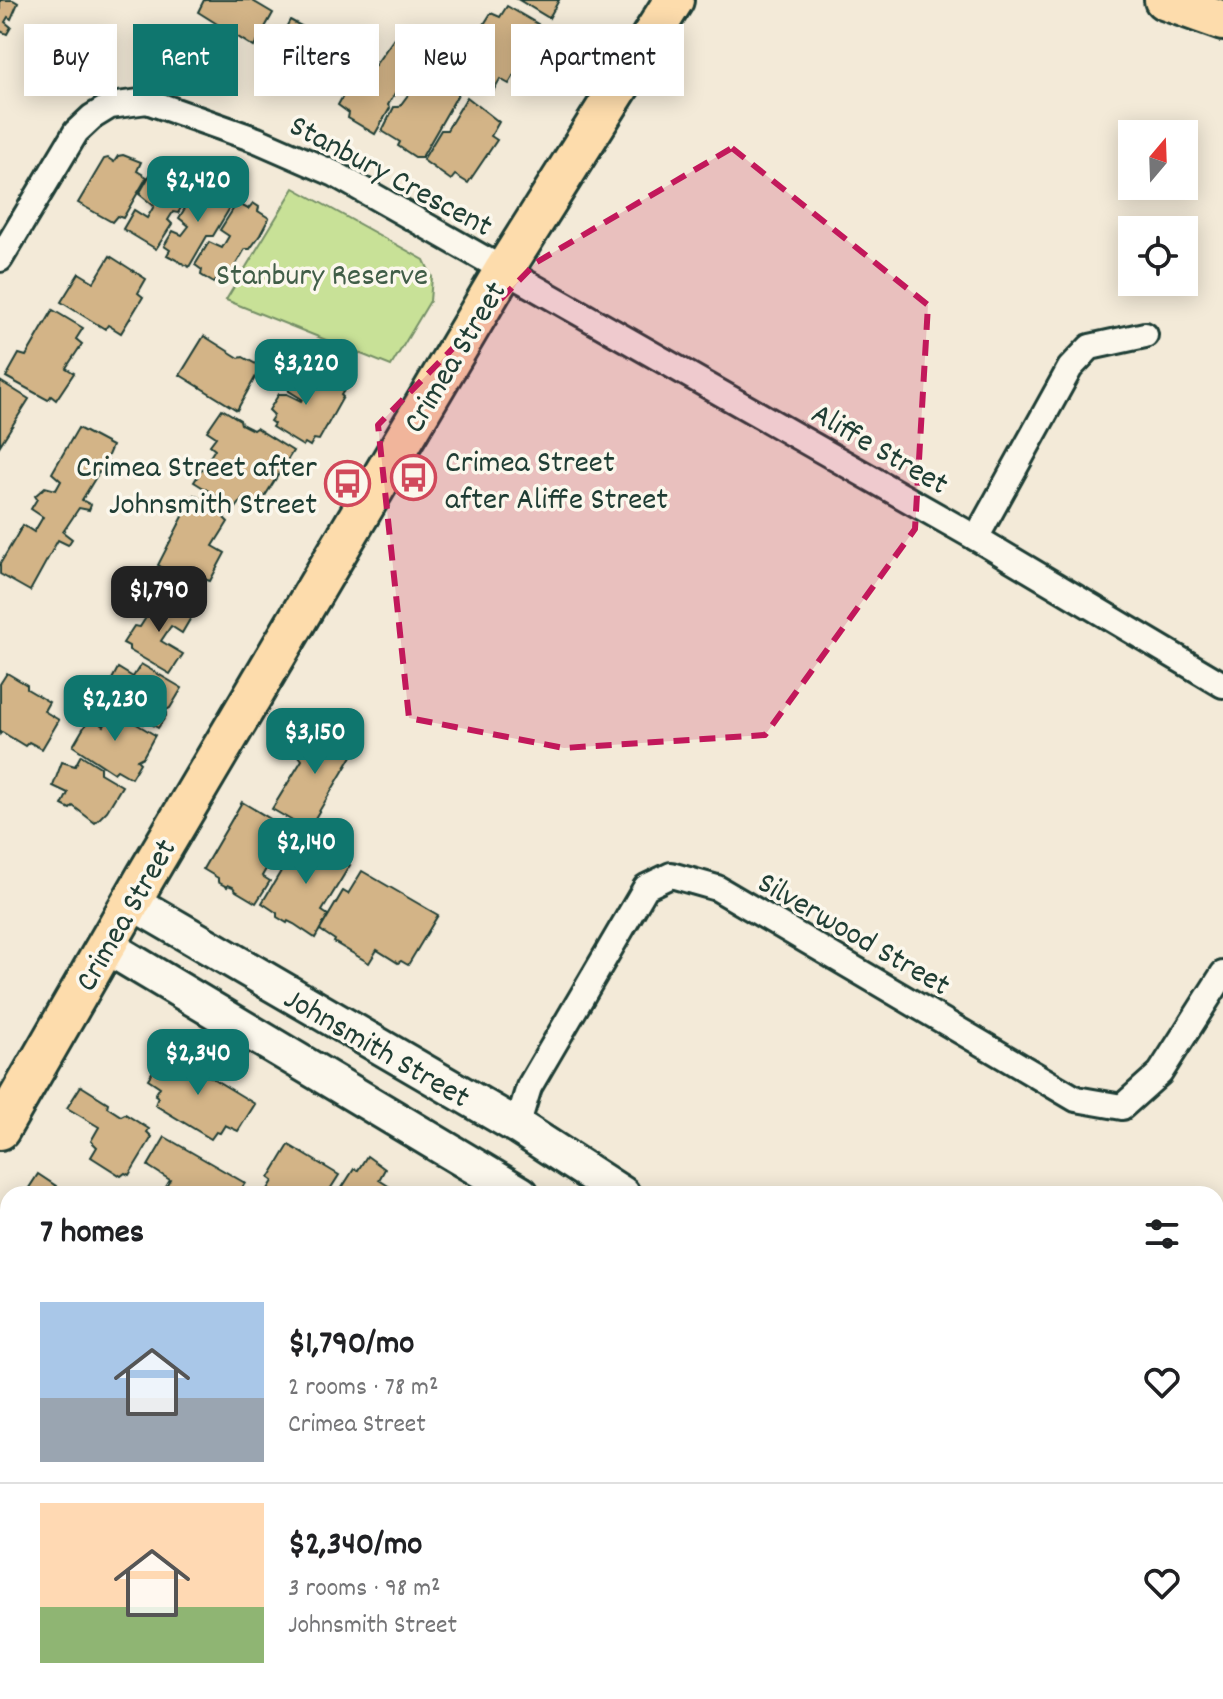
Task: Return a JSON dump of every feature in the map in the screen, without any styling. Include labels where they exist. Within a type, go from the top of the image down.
[{"type":"main road","name":"Crimea Street","points":[[0,1130],[504,270],[674,0]]},
{"type":"main road","points":[[1164,0],[1223,21]]},
{"type":"street","name":"Stanbury Crescent","points":[[0,259],[76,132],[110,106],[147,101],[257,140],[322,168],[504,270]]},
{"type":"street","name":"Aliffe Street","points":[[504,270],[976,538],[1223,685]]},
{"type":"street","points":[[976,538],[1070,368],[1090,347],[1145,335]]},
{"type":"street","name":"Silverwood Street","points":[[517,1126],[529,1087],[646,887],[671,875],[717,888],[1076,1099],[1122,1107],[1160,1073],[1222,977]]},
{"type":"street","name":"Johnsmith Street","points":[[132,902],[517,1126],[610,1186]]},
{"type":"street","name":"Johnsmith Street","points":[[106,946],[504,1186]]},
{"type":"highlighted area","points":[[732,148],[928,305],[915,529],[765,735],[564,748],[409,718],[378,425],[537,262]]},
{"type":"green space","name":"Stanbury Reserve","points":[[294,188],[424,260],[432,277],[430,301],[391,366],[226,300]]},
{"type":"building","points":[[0,0],[18,3],[11,19],[8,17],[5,22],[11,27],[7,34],[0,31]]},
{"type":"building","points":[[204,0],[251,0],[273,13],[267,24],[254,24],[254,47],[238,37],[238,24],[217,24],[198,12]]},
{"type":"building","points":[[519,0],[559,0],[549,18]]},
{"type":"building","points":[[507,6],[538,24],[511,24],[511,81],[509,84],[500,79],[495,88],[495,24],[484,24],[491,13],[500,17]]},
{"type":"building","points":[[395,37],[395,93],[375,134],[348,118],[349,113],[338,105],[343,96],[379,96],[379,60]]},
{"type":"building","points":[[407,96],[457,96],[422,157],[415,157],[398,146],[400,142],[382,131],[394,107],[399,107]]},
{"type":"building","points":[[467,97],[499,122],[491,136],[497,140],[468,183],[455,175],[451,180],[423,160],[441,130],[447,130]]},
{"type":"building","points":[[123,155],[141,162],[137,171],[147,177],[123,218],[117,216],[112,222],[78,203],[104,159],[114,162]]},
{"type":"building","points":[[155,166],[177,176],[175,182],[191,191],[178,213],[173,212],[168,220],[172,224],[156,249],[123,229],[134,210],[147,218],[154,206],[139,194]]},
{"type":"building","points":[[201,182],[222,191],[219,198],[231,206],[213,236],[207,236],[189,267],[167,255],[170,250],[164,246],[173,231],[182,235],[189,226],[179,218]]},
{"type":"building","points":[[237,203],[248,209],[253,203],[259,207],[258,211],[269,218],[250,249],[245,249],[225,283],[218,278],[214,283],[201,275],[202,270],[195,265],[209,242],[222,248],[229,236],[220,230]]},
{"type":"building","points":[[110,256],[146,279],[138,293],[143,297],[121,333],[108,325],[105,329],[61,302],[79,273],[94,282]]},
{"type":"building","points":[[53,310],[83,328],[76,339],[82,344],[66,368],[74,373],[56,400],[51,396],[48,400],[6,377],[19,354],[26,356]]},
{"type":"building","points":[[204,336],[239,358],[243,357],[261,367],[237,410],[180,375]]},
{"type":"building","points":[[305,365],[345,389],[319,440],[314,439],[310,446],[305,443],[303,446],[272,427],[274,424],[270,421],[274,415],[269,410],[279,394],[287,394],[301,401],[289,391],[287,384],[296,371],[299,373]]},
{"type":"building","points":[[0,381],[29,399],[0,445]]},
{"type":"building","points":[[222,409],[240,420],[241,424],[253,430],[256,428],[293,451],[260,504],[244,497],[236,508],[194,482],[215,449],[210,445],[216,437],[207,431]]},
{"type":"building","points":[[78,428],[112,446],[106,460],[117,468],[111,478],[99,472],[82,500],[91,505],[89,510],[79,508],[63,532],[72,539],[68,545],[58,540],[30,591],[0,574],[0,564],[23,525],[34,532],[43,517],[31,509],[37,499],[35,496],[45,487],[56,490],[61,481],[52,473]]},
{"type":"building","points":[[194,495],[226,513],[224,518],[228,522],[213,546],[225,553],[210,581],[204,579],[198,589],[158,565]]},
{"type":"building","points":[[161,594],[193,614],[182,633],[171,626],[161,641],[183,654],[170,674],[129,650],[129,646],[123,643],[134,626],[140,627]]},
{"type":"building","points":[[141,664],[182,688],[166,710],[166,716],[158,728],[146,721],[143,724],[102,698],[118,668],[133,677]]},
{"type":"building","points":[[7,673],[49,702],[44,711],[59,720],[42,749],[29,742],[25,746],[2,732],[0,734],[0,684]]},
{"type":"building","points":[[113,710],[155,735],[143,757],[137,760],[140,763],[131,778],[117,770],[114,773],[73,746],[90,717],[104,726]]},
{"type":"building","points":[[320,723],[358,746],[308,830],[272,809]]},
{"type":"building","points":[[81,755],[100,767],[100,773],[122,786],[107,811],[95,823],[73,806],[70,809],[62,805],[68,793],[53,786],[62,762],[75,766]]},
{"type":"building","points":[[242,802],[289,830],[262,876],[270,881],[256,903],[233,887],[218,882],[218,878],[203,869]]},
{"type":"building","points":[[302,836],[350,865],[322,911],[328,915],[315,938],[277,917],[277,913],[262,903]]},
{"type":"building","points":[[362,871],[438,915],[408,965],[401,961],[398,963],[377,950],[369,963],[320,930],[343,891],[348,894]]},
{"type":"building","points":[[166,1050],[255,1104],[238,1131],[225,1125],[211,1139],[155,1105],[158,1097],[155,1095],[160,1087],[148,1079]]},
{"type":"building","points":[[81,1086],[108,1103],[107,1107],[121,1116],[125,1114],[149,1129],[147,1132],[152,1137],[129,1175],[125,1173],[121,1176],[91,1157],[97,1147],[91,1141],[99,1127],[67,1108]]},
{"type":"building","points":[[165,1137],[245,1183],[243,1186],[166,1186],[170,1180],[148,1166]]},
{"type":"building","points":[[289,1145],[339,1175],[332,1186],[270,1186],[273,1181],[269,1178]]},
{"type":"building","points":[[367,1156],[385,1169],[379,1180],[388,1186],[343,1186],[354,1169],[358,1170]]},
{"type":"building","points":[[38,1174],[56,1186],[30,1186]]},
{"type":"place","name":"Crimea Street after Aliffe Street","points":[[414,478]]},
{"type":"place","name":"Crimea Street after Johnsmith Street","points":[[348,483]]}]
